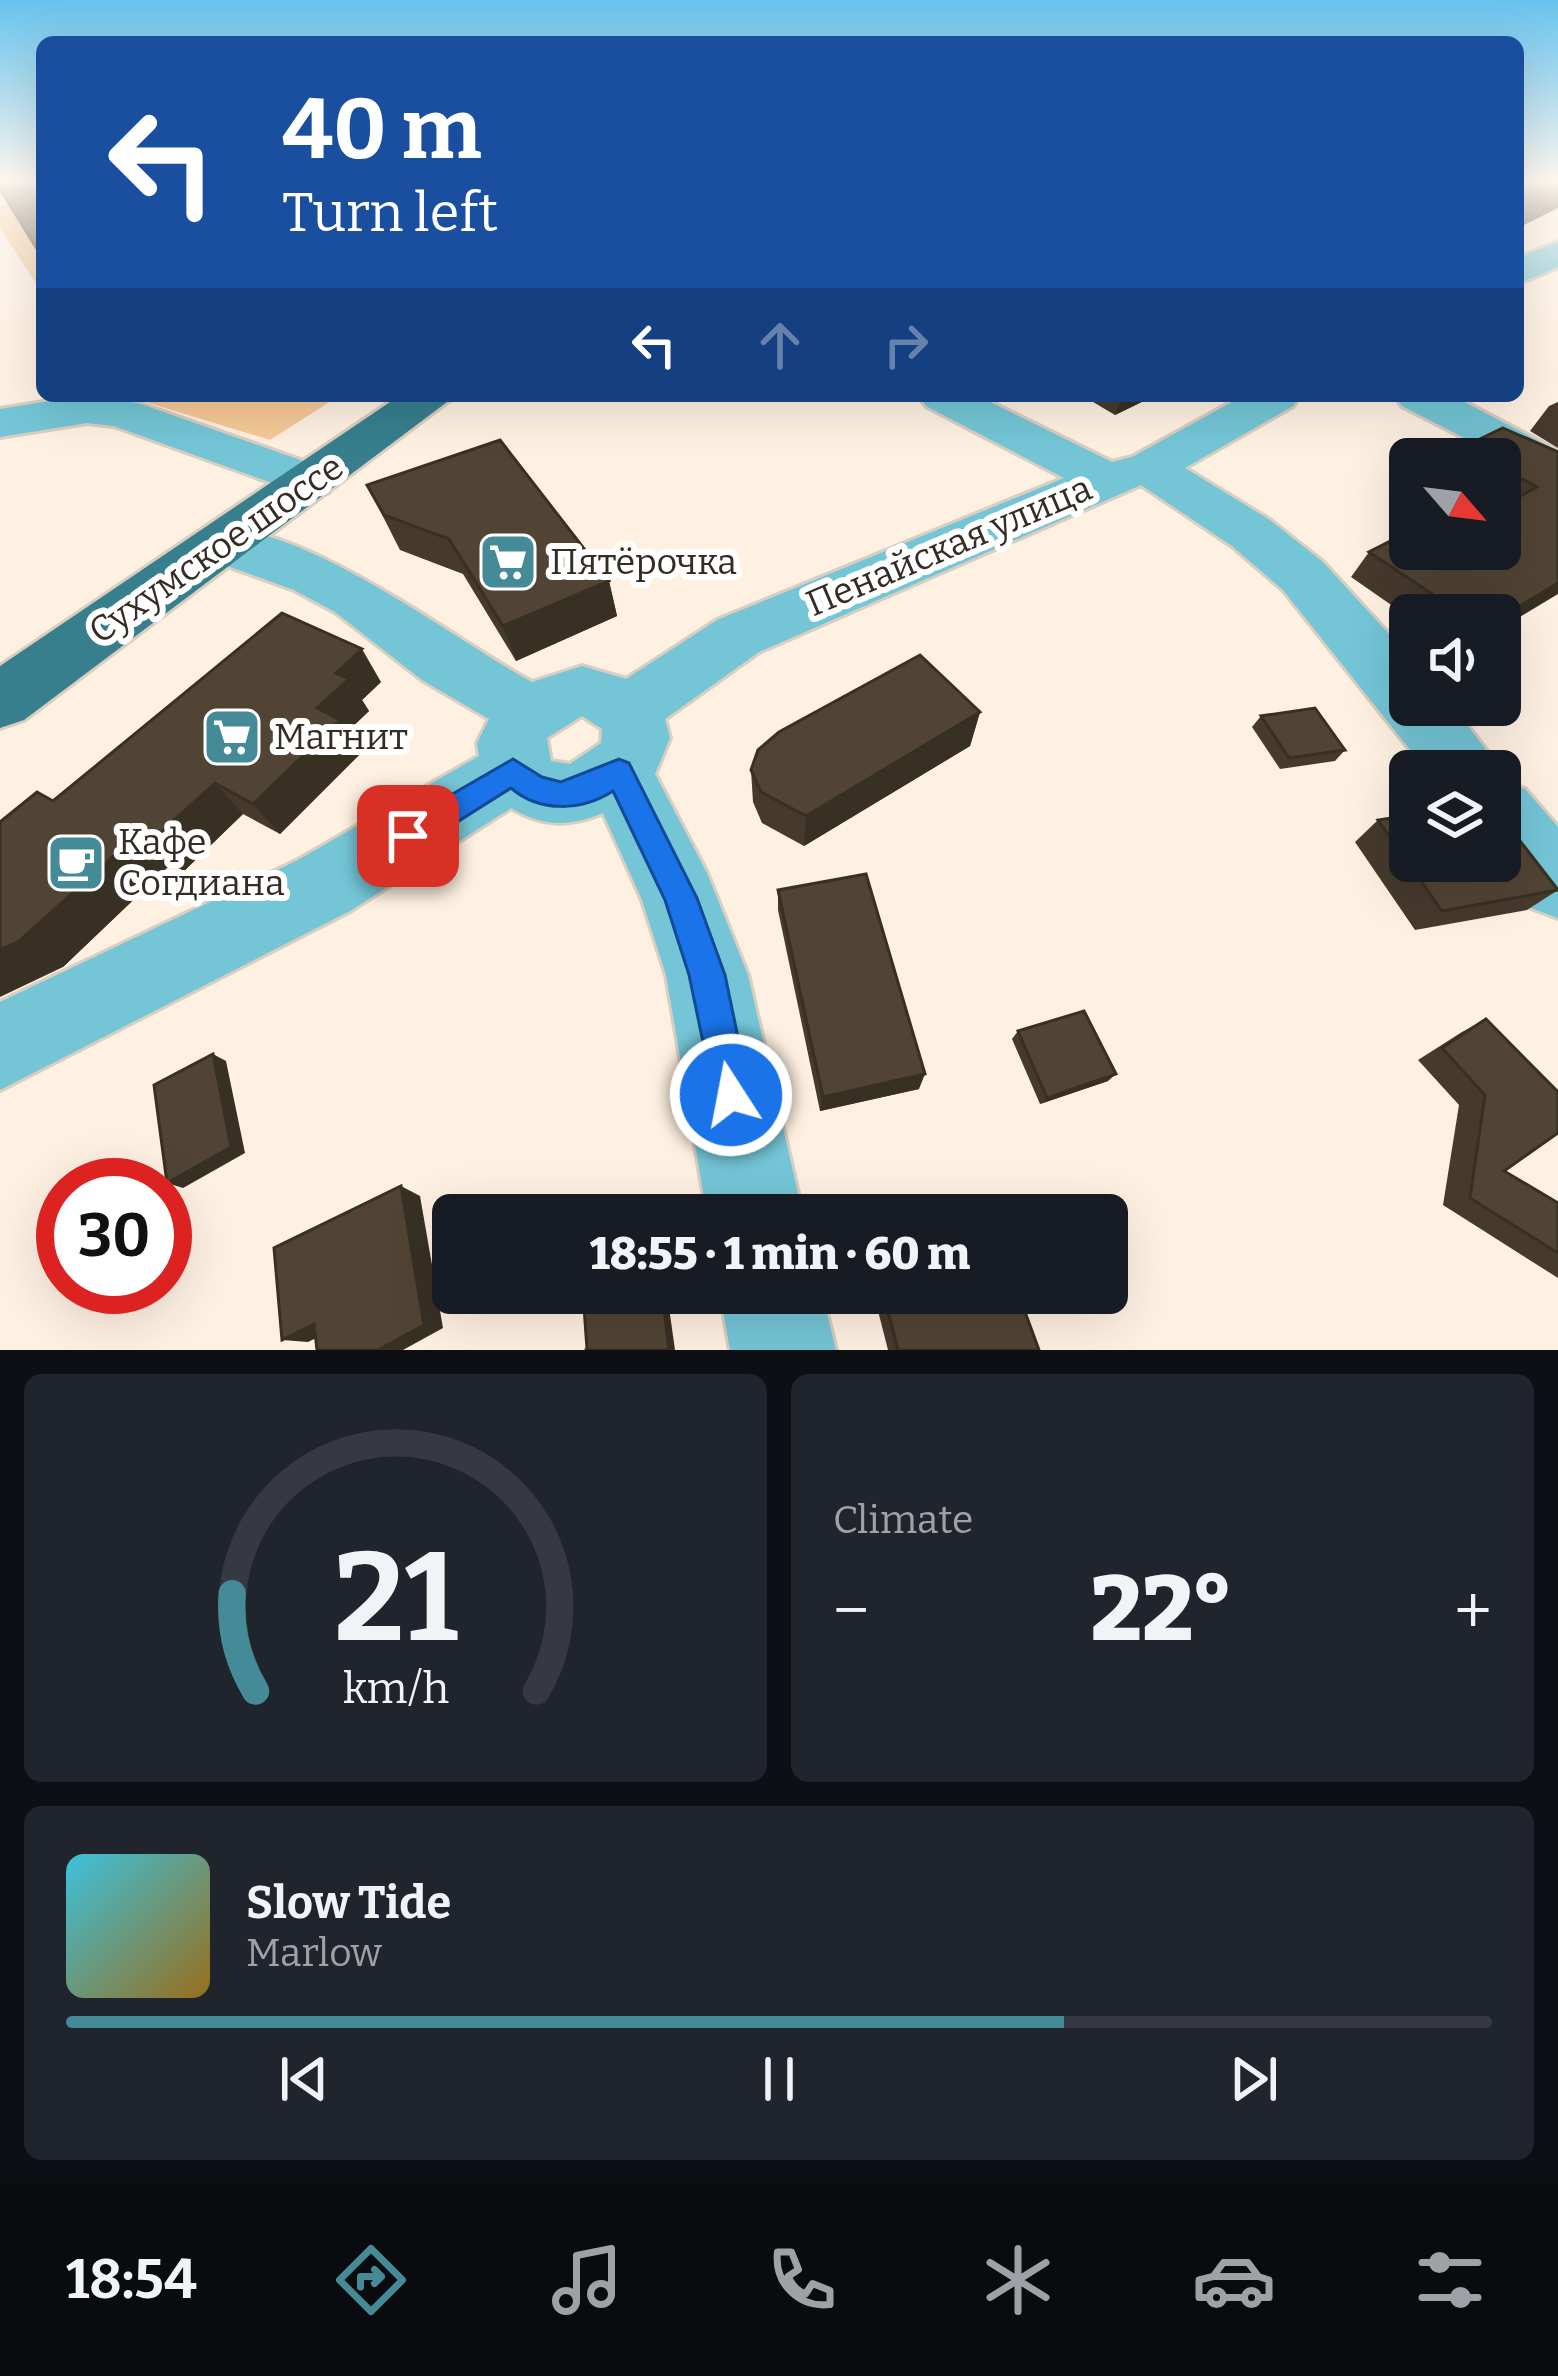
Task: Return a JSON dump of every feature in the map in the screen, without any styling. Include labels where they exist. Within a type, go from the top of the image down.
[{"type":"highway","name":"Сухумское шоссе","points":[[0,701],[423,402]]},
{"type":"street","points":[[1524,270],[1558,253]]},
{"type":"street","points":[[956,402],[1127,473],[1251,533],[1303,576],[1389,676]]},
{"type":"street","name":"Пенайская улица","points":[[624,741],[738,637],[1127,473],[1265,402]]},
{"type":"street","points":[[1429,402],[1558,471]]},
{"type":"street","points":[[0,423],[87,410],[122,413],[311,482]]},
{"type":"street","points":[[224,545],[314,576],[356,597],[444,663],[520,741],[533,788],[561,795],[592,788],[624,741]]},
{"type":"street","points":[[0,1047],[323,886],[520,741],[554,696],[583,691],[609,696],[707,975],[751,1194]]},
{"type":"street","points":[[1431,726],[1450,750]]},
{"type":"street","points":[[1521,837],[1558,883]]},
{"type":"street","points":[[775,1314],[782,1350]]},
{"type":"shaded area","points":[[10,243],[36,243],[36,284]]},
{"type":"shaded area","points":[[146,402],[330,402],[270,440]]},
{"type":"building","points":[[1503,428],[1558,452],[1558,583],[1521,605],[1521,594],[1432,594],[1396,570],[1521,570],[1521,496],[1537,487],[1521,478],[1521,438],[1482,438]]},
{"type":"building","points":[[500,440],[609,581],[503,626],[449,539],[384,515],[367,485]]},
{"type":"building","points":[[1389,542],[1389,565],[1369,552]]},
{"type":"building","points":[[282,613],[362,649],[336,673],[349,679],[317,708],[340,720],[253,804],[215,783],[150,842],[137,835],[19,941],[0,950],[0,822],[37,792],[53,801]]},
{"type":"building","points":[[920,655],[980,712],[806,816],[761,792],[751,770],[758,750],[779,732]]},
{"type":"building","points":[[1315,708],[1345,750],[1289,758],[1261,716]]},
{"type":"building","points":[[1389,818],[1389,836],[1378,820]]},
{"type":"building","points":[[1521,842],[1558,890],[1442,911],[1422,882],[1521,882]]},
{"type":"building","points":[[866,874],[925,1074],[823,1097],[778,890]]},
{"type":"building","points":[[1084,1011],[1116,1074],[1047,1098],[1018,1031]]},
{"type":"building","points":[[1486,1019],[1558,1092],[1558,1133],[1504,1171],[1558,1203],[1558,1253],[1470,1198],[1485,1095],[1442,1048]]},
{"type":"building","points":[[213,1054],[231,1147],[192,1169],[192,1158],[164,1158],[154,1085]]},
{"type":"building","points":[[401,1186],[424,1325],[378,1350],[317,1350],[314,1324],[282,1340],[274,1248]]},
{"type":"building","points":[[584,1314],[665,1314],[669,1350],[587,1349]]},
{"type":"building","points":[[889,1314],[1026,1314],[1039,1350],[898,1350]]},
{"type":"place","name":"Пятёрочка","points":[[508,562]]},
{"type":"place","name":"Магнит","points":[[232,737]]},
{"type":"place","name":"Кафе Согдиана","points":[[76,863]]},
{"type":"route","points":[[408,836],[513,772],[533,788],[561,795],[592,788],[619,772],[680,898],[707,975],[731,1095]]}]
